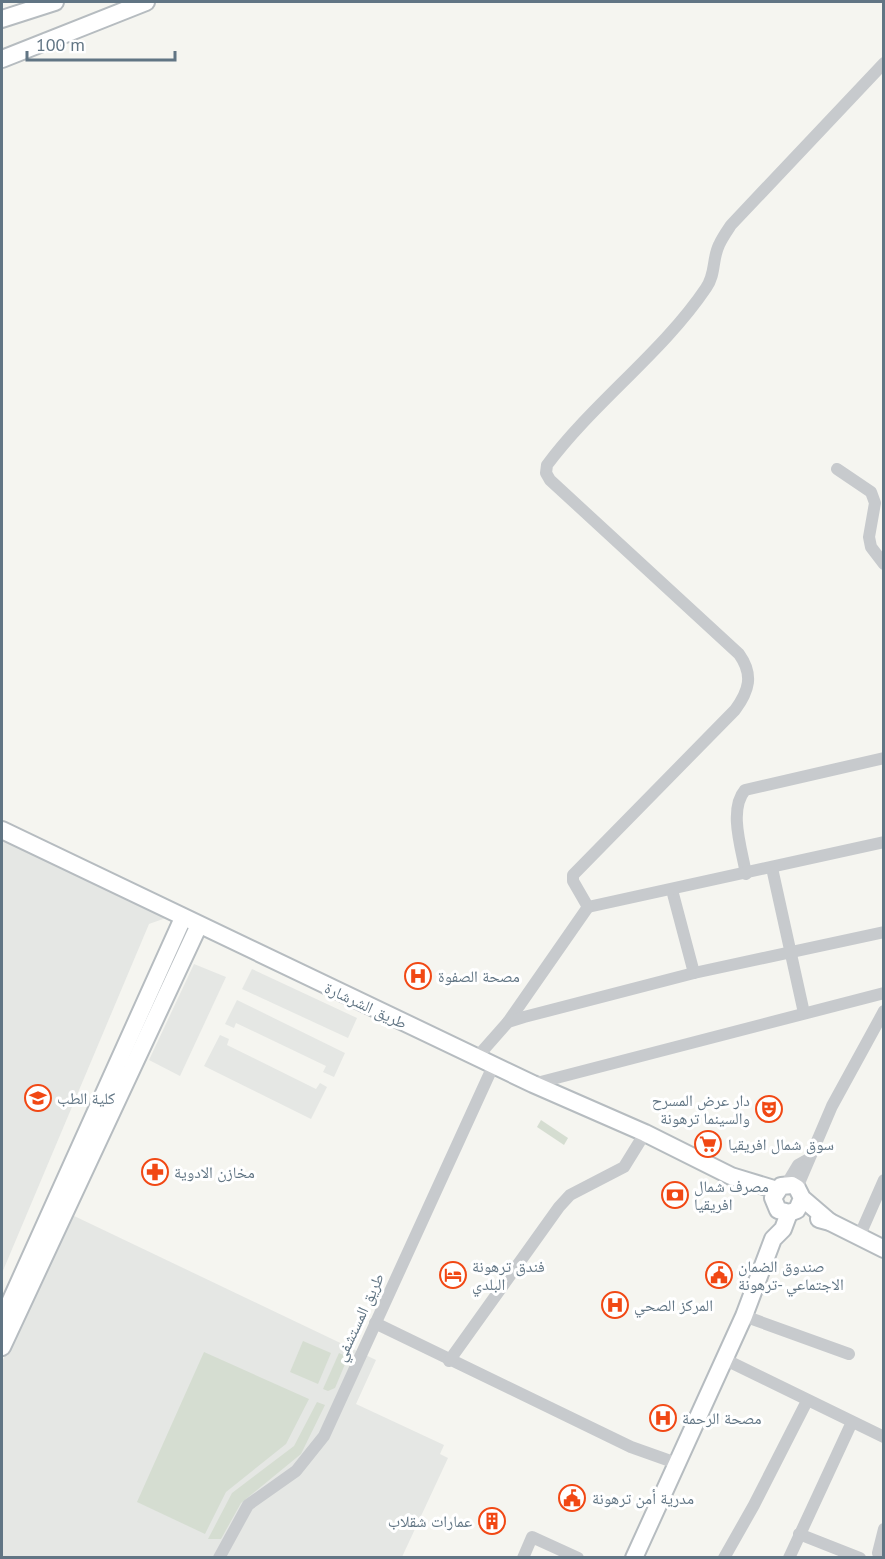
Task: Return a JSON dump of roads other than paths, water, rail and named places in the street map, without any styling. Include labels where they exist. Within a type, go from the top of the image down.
[{"type":"street","points":[[2,20],[55,2]]},
{"type":"street","points":[[2,59],[146,2]]},
{"type":"street","points":[[884,63],[731,225],[719,245],[714,274],[708,286],[679,323],[637,365],[547,465],[546,473],[550,480],[739,654],[749,675],[749,686],[735,710],[573,874],[573,881],[588,907],[884,842]]},
{"type":"street","points":[[837,470],[871,492],[875,503],[869,537],[871,547],[884,564]]},
{"type":"street","points":[[746,874],[736,809],[739,797],[745,790],[884,758]]},
{"type":"street","name":"طريق الشرشارة","points":[[2,830],[533,1084],[787,1199]]},
{"type":"street","points":[[772,868],[804,1013]]},
{"type":"street","points":[[672,890],[694,973]]},
{"type":"street","name":"طريق المستشفي","points":[[219,1557],[248,1505],[296,1471],[324,1436],[375,1323],[486,1060],[508,1022],[588,907]]},
{"type":"street","points":[[2,1320],[183,918]]},
{"type":"street","points":[[2,1347],[199,925]]},
{"type":"street","points":[[508,1022],[694,973],[884,932]]},
{"type":"street","points":[[533,1084],[884,993]]},
{"type":"street","points":[[634,1557],[744,1316],[773,1239],[783,1229],[787,1199],[807,1168],[807,1160],[832,1106],[879,1033],[884,1011]]},
{"type":"street","points":[[449,1360],[559,1207],[570,1195],[624,1167],[645,1133]]},
{"type":"street","points":[[859,1237],[884,1180]]},
{"type":"street","points":[[787,1199],[884,1249]]},
{"type":"street","points":[[744,1316],[849,1354]]},
{"type":"street","points":[[375,1323],[631,1447],[676,1462]]},
{"type":"street","points":[[724,1359],[884,1437]]},
{"type":"street","points":[[724,1557],[754,1505],[807,1401]]},
{"type":"street","points":[[789,1557],[852,1422]]},
{"type":"street","points":[[884,1529],[878,1553],[884,1555]]},
{"type":"street","points":[[799,1534],[860,1557]]},
{"type":"street","points":[[522,1557],[532,1537],[578,1557]]},
{"type":"place","name":"مصحة الصفوة","points":[[418,976]]},
{"type":"place","name":"كلية الطب","points":[[38,1098]]},
{"type":"place","name":"دار عرض المسرح والسينما ترهونة","points":[[769,1109]]},
{"type":"place","name":"سوق شمال افريقيا","points":[[708,1144]]},
{"type":"place","name":"مخازن الادوية","points":[[155,1172]]},
{"type":"place","name":"مصرف شمال افريقيا","points":[[675,1195]]},
{"type":"place","name":"فندق ترهونة البلدي","points":[[453,1275]]},
{"type":"place","name":"صندوق الضمان الاجتماعي -ترهونة","points":[[719,1275]]},
{"type":"place","name":"المركز الصحي","points":[[615,1305]]},
{"type":"place","name":"مصحة الرحمة","points":[[663,1418]]},
{"type":"place","name":"مدرية أمن ترهونة","points":[[572,1498]]},
{"type":"place","name":"عمارات شقلاب","points":[[492,1521]]}]
